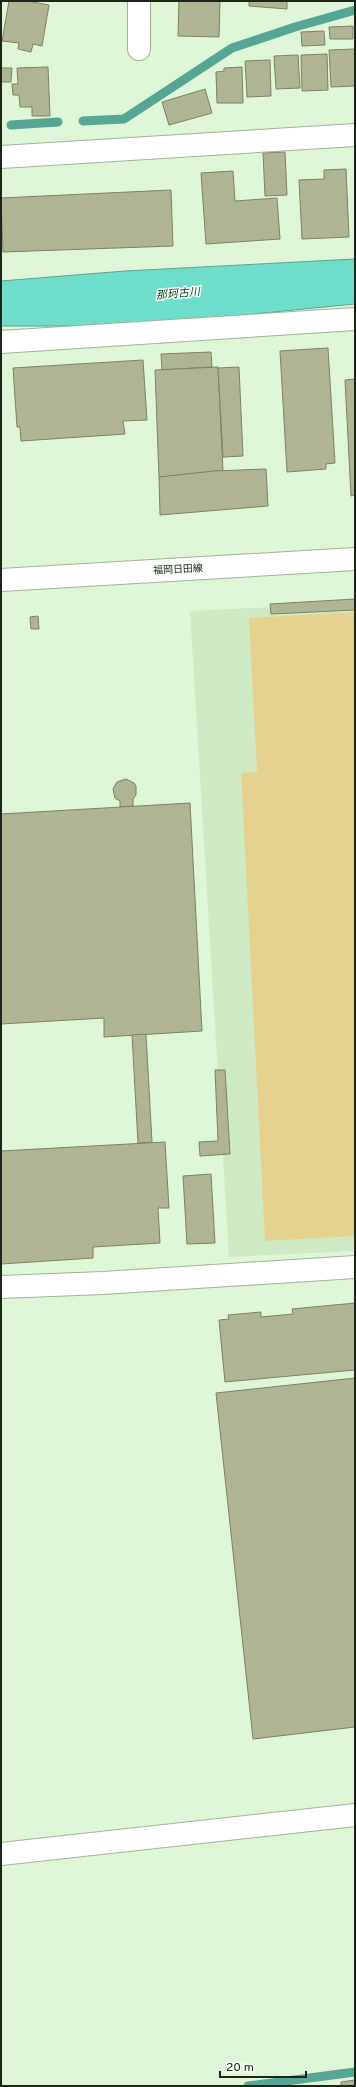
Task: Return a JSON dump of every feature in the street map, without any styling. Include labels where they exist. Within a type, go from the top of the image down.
[{"type":"street","points":[[139,1],[139,49]]},
{"type":"street","points":[[1,157],[355,135]]},
{"type":"street","points":[[1,342],[355,319]]},
{"type":"street","name":"福岡日田線","points":[[1,580],[355,560]]},
{"type":"street","points":[[1,1287],[103,1283],[355,1267]]},
{"type":"street","points":[[1,1854],[355,1815]]},
{"type":"shaded area","points":[[355,603],[355,1251],[229,1257],[190,611]]},
{"type":"shaded area","points":[[355,612],[355,1236],[265,1241],[241,773],[257,772],[249,618]]},
{"type":"water","name":"那珂古川","points":[[355,259],[355,304],[131,326],[1,326],[1,281],[125,271]]},
{"type":"building","points":[[9,1],[27,1],[49,5],[42,46],[33,44],[31,52],[18,49],[19,43],[2,41]]},
{"type":"building","points":[[179,1],[220,1],[219,37],[178,36]]},
{"type":"building","points":[[249,1],[287,1],[287,9],[249,6]]},
{"type":"building","points":[[353,26],[353,39],[330,39],[329,27]]},
{"type":"building","points":[[324,31],[325,45],[302,46],[301,32]]},
{"type":"building","points":[[355,49],[355,86],[331,87],[329,50]]},
{"type":"building","points":[[327,54],[328,90],[302,91],[301,55]]},
{"type":"building","points":[[298,55],[300,88],[276,89],[274,56]]},
{"type":"building","points":[[270,60],[271,96],[247,97],[245,61]]},
{"type":"building","points":[[48,67],[50,116],[32,116],[32,107],[20,107],[19,95],[13,95],[12,84],[18,84],[17,68]]},
{"type":"building","points":[[242,67],[243,103],[217,103],[216,72],[224,71],[224,68]]},
{"type":"building","points":[[1,68],[12,68],[11,82],[1,82]]},
{"type":"building","points":[[205,89],[212,113],[169,125],[162,102]]},
{"type":"building","points":[[285,152],[287,195],[265,196],[263,153]]},
{"type":"building","points":[[346,169],[349,237],[302,239],[299,180],[324,179],[324,170]]},
{"type":"building","points":[[233,171],[235,201],[277,198],[280,239],[206,244],[201,173]]},
{"type":"building","points":[[171,190],[173,246],[3,252],[1,198]]},
{"type":"building","points":[[328,348],[335,463],[326,464],[326,469],[287,472],[280,351]]},
{"type":"building","points":[[211,352],[212,367],[162,370],[161,354]]},
{"type":"building","points":[[143,360],[147,420],[123,421],[125,434],[21,441],[20,427],[17,427],[13,368]]},
{"type":"building","points":[[218,367],[223,471],[159,477],[155,370]]},
{"type":"building","points":[[239,367],[243,456],[223,457],[218,368]]},
{"type":"building","points":[[355,379],[355,495],[351,496],[345,380]]},
{"type":"building","points":[[266,469],[268,506],[160,515],[159,477],[214,471]]},
{"type":"building","points":[[355,599],[355,610],[271,614],[270,604]]},
{"type":"building","points":[[38,616],[39,629],[31,629],[30,617]]},
{"type":"building","points":[[126,779],[134,783],[136,786],[136,795],[133,799],[133,806],[120,807],[120,801],[115,798],[113,789],[117,782]]},
{"type":"building","points":[[190,803],[202,1031],[104,1037],[104,1018],[1,1024],[1,814]]},
{"type":"building","points":[[146,1034],[152,1142],[138,1143],[132,1035]]},
{"type":"building","points":[[215,1070],[225,1070],[230,1154],[200,1156],[199,1142],[218,1141]]},
{"type":"building","points":[[165,1142],[169,1208],[158,1208],[160,1243],[93,1247],[93,1258],[1,1264],[1,1151]]},
{"type":"building","points":[[211,1174],[215,1243],[187,1244],[183,1176]]},
{"type":"building","points":[[355,1303],[355,1370],[225,1382],[219,1320],[229,1319],[228,1315],[261,1312],[261,1317],[293,1314],[292,1309]]},
{"type":"building","points":[[355,1378],[355,1727],[253,1739],[216,1393]]},
{"type":"building","points":[[355,2080],[355,2086],[341,2086],[341,2082]]},
{"type":"waterway","points":[[83,121],[124,119],[232,48],[295,27],[355,10]]},
{"type":"waterway","points":[[11,125],[58,122]]},
{"type":"waterway","points":[[248,2086],[355,2072]]}]
